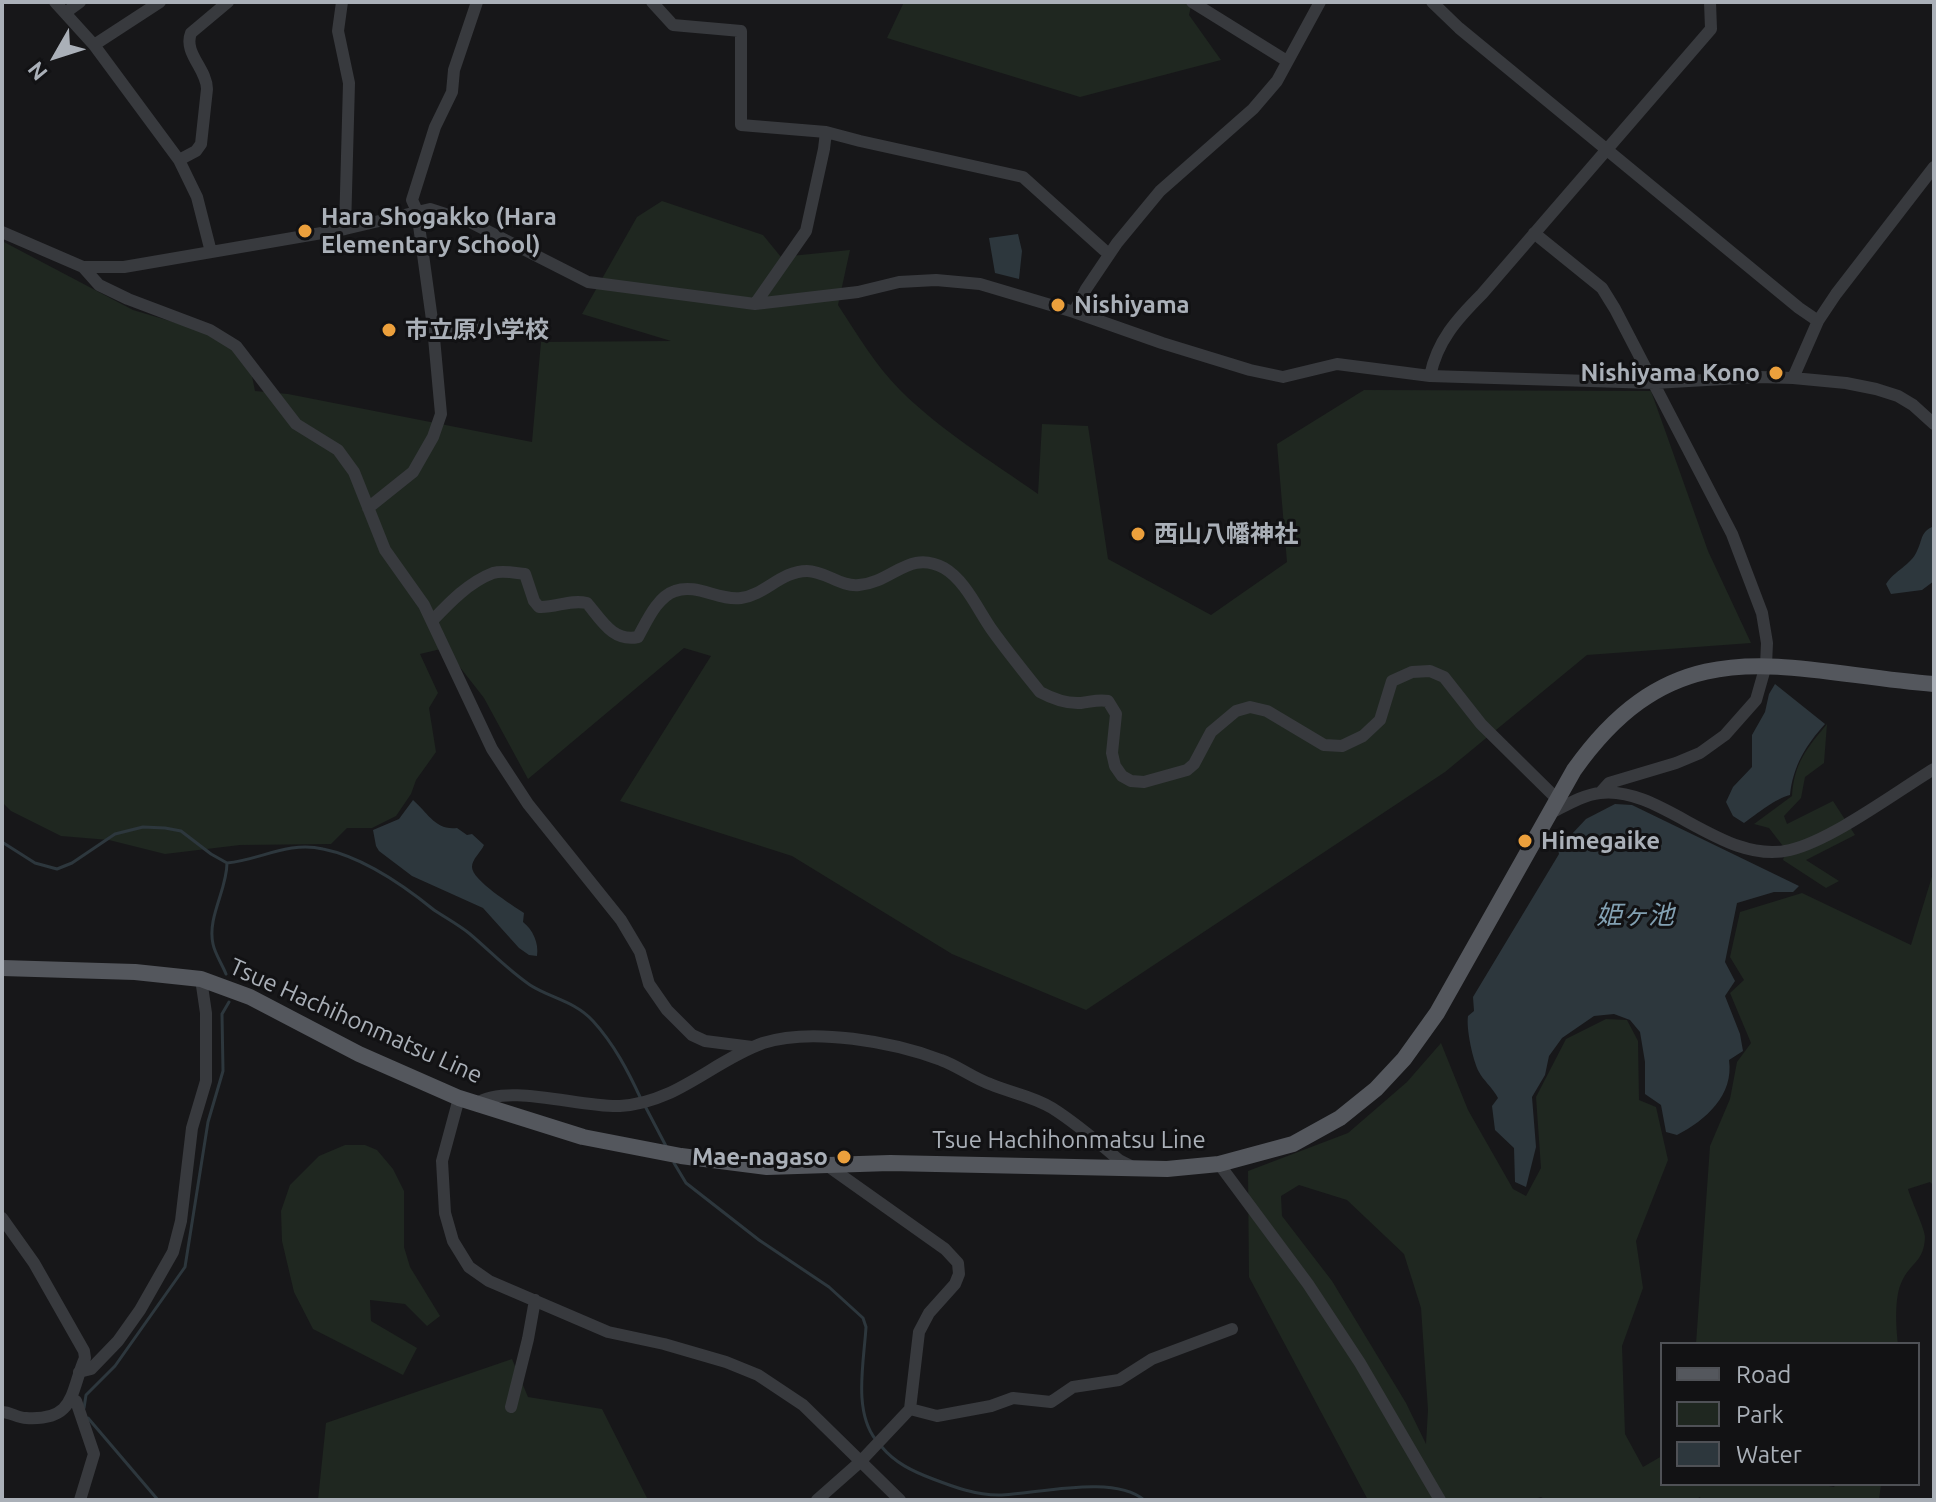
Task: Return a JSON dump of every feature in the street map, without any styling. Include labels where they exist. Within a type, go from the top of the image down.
[{"type":"main road","name":"Tsue Hachihonmatsu Line","points":[[2,968],[135,972],[201,979],[250,997],[359,1054],[459,1098],[583,1137],[681,1156],[767,1167],[890,1163],[1167,1169],[1219,1164],[1293,1144],[1340,1118],[1395,1069],[1437,1013],[1556,798],[1589,748],[1645,696],[1670,683],[1694,676],[1733,667],[1766,665],[1934,684]]},
{"type":"street","points":[[55,2],[94,45],[179,160],[197,197],[211,252]]},
{"type":"street","points":[[65,13],[80,2]]},
{"type":"street","points":[[94,45],[160,2]]},
{"type":"street","points":[[179,160],[196,151],[201,144],[207,89],[207,80],[190,47],[191,33],[228,2]]},
{"type":"street","points":[[342,2],[338,31],[349,83],[345,229]]},
{"type":"street","points":[[368,508],[402,484],[413,472],[439,425],[440,385],[417,211],[412,200],[435,127],[452,92],[454,70],[477,2]]},
{"type":"street","points":[[652,2],[673,25],[741,31],[741,125],[826,132],[1023,177],[1104,250]]},
{"type":"street","points":[[1192,2],[1287,61]]},
{"type":"street","points":[[1074,312],[1117,243],[1160,191],[1253,109],[1277,81],[1320,2]]},
{"type":"street","points":[[1432,2],[1607,151],[1818,321]]},
{"type":"street","points":[[1430,376],[1434,359],[1453,323],[1482,294],[1711,29],[1710,2]]},
{"type":"street","points":[[755,304],[806,231],[826,132]]},
{"type":"street","points":[[1793,378],[1818,321],[1934,167]]},
{"type":"street","points":[[2,232],[83,267],[124,267],[345,229],[430,209],[447,213],[588,282],[755,304],[858,292],[899,282],[936,280],[980,284],[1250,370],[1283,377],[1337,364],[1430,376],[1654,383],[1793,378],[1876,389],[1906,401],[1934,424]]},
{"type":"street","points":[[1534,233],[1602,288],[1732,534],[1762,613],[1767,643],[1766,665],[1756,700],[1725,735],[1700,753],[1609,783],[1600,793]]},
{"type":"street","points":[[83,267],[99,285],[210,330],[236,346],[296,424],[338,450],[354,472],[385,550],[424,605],[500,762],[528,804],[621,920],[640,952],[649,984],[667,1010],[692,1035],[705,1041],[752,1047]]},
{"type":"street","points":[[433,327],[473,326],[538,331]]},
{"type":"street","points":[[432,621],[455,598],[475,584],[495,572],[508,572],[525,574],[539,607],[572,601],[587,603],[613,634],[627,639],[638,637],[653,610],[670,593],[678,590],[699,590],[736,599],[746,597],[784,575],[804,571],[817,571],[857,586],[878,581],[919,560],[934,563],[955,577],[1040,692],[1062,702],[1077,704],[1099,699],[1108,701],[1115,709],[1112,753],[1115,766],[1122,776],[1131,781],[1144,782],[1187,770],[1194,764],[1211,732],[1236,711],[1250,707],[1267,711],[1324,745],[1342,746],[1363,736],[1380,720],[1392,681],[1412,672],[1430,671],[1444,677],[1481,724],[1556,798]]},
{"type":"street","points":[[1546,816],[1583,797],[1600,793],[1626,793],[1742,848],[1764,852],[1789,850],[1818,839],[1934,769]]},
{"type":"street","points":[[79,1372],[91,1369],[118,1341],[140,1310],[173,1252],[181,1221],[192,1128],[206,1081],[207,1048],[201,979]]},
{"type":"street","points":[[477,1103],[485,1098],[506,1094],[606,1105],[653,1101],[673,1093],[752,1047],[769,1041],[810,1035],[896,1048],[944,1060],[975,1078],[1051,1107],[1119,1160],[1135,1168]]},
{"type":"street","points":[[459,1098],[442,1161],[445,1213],[460,1255],[476,1274],[608,1332],[664,1344],[749,1371],[803,1405],[900,1500]]},
{"type":"street","points":[[1219,1164],[1317,1297],[1360,1363],[1440,1500]]},
{"type":"street","points":[[817,1500],[860,1462],[910,1409],[919,1332],[929,1313],[955,1284],[959,1274],[958,1263],[945,1249],[828,1166]]},
{"type":"street","points":[[2,1218],[34,1263],[84,1351],[85,1358],[73,1400],[56,1415],[24,1419],[2,1412]]},
{"type":"street","points":[[511,1407],[535,1300]]},
{"type":"street","points":[[910,1409],[937,1416],[991,1406],[1013,1398],[1051,1402],[1073,1387],[1119,1380],[1152,1359],[1232,1329]]},
{"type":"street","points":[[73,1400],[76,1401],[94,1454],[80,1500]]},
{"type":"green space","points":[[904,2],[1192,2],[1189,15],[1221,60],[1080,97],[887,38]]},
{"type":"green space","points":[[662,201],[763,235],[781,257],[850,250],[838,305],[882,370],[932,418],[1038,494],[1042,424],[1088,426],[1108,559],[1211,615],[1287,562],[1277,444],[1364,390],[1651,391],[1708,551],[1751,643],[1587,655],[1445,772],[1086,1010],[952,954],[792,856],[620,801],[711,656],[684,648],[528,779],[484,698],[445,648],[420,654],[438,693],[429,708],[436,752],[396,816],[372,828],[347,828],[331,844],[240,845],[165,854],[109,840],[61,836],[11,811],[2,802],[2,241],[133,310],[217,335],[249,361],[255,391],[288,394],[532,442],[541,342],[671,341],[582,314],[637,217]]},
{"type":"green space","points":[[1827,724],[1824,763],[1805,777],[1801,798],[1784,816],[1787,824],[1833,801],[1855,835],[1806,860],[1839,881],[1826,888],[1783,860],[1786,850],[1769,828],[1754,824],[1792,796],[1803,757]]},
{"type":"green space","points":[[1934,870],[1934,1186],[1930,1182],[1908,1189],[1925,1237],[1920,1257],[1899,1288],[1896,1312],[1898,1342],[1696,1342],[1710,1146],[1730,1099],[1737,1062],[1751,1043],[1730,993],[1744,980],[1730,957],[1740,912],[1802,893],[1911,945]]},
{"type":"green space","points":[[1606,1019],[1627,1020],[1638,1041],[1639,1100],[1656,1107],[1668,1160],[1636,1241],[1643,1288],[1622,1346],[1625,1434],[1643,1467],[1660,1457],[1660,1486],[1881,1486],[1879,1500],[1701,1500],[1700,1497],[1694,1500],[1546,1500],[1541,1497],[1531,1500],[1368,1500],[1249,1277],[1248,1171],[1348,1133],[1407,1082],[1441,1043],[1468,1110],[1513,1189],[1526,1196],[1541,1168],[1536,1097],[1566,1039]],"holes":[[[1299,1185],[1347,1200],[1404,1254],[1421,1308],[1428,1410],[1426,1444],[1406,1403],[1332,1281],[1282,1216],[1281,1196]]]},
{"type":"green space","points":[[345,1145],[365,1145],[377,1150],[393,1169],[404,1191],[404,1247],[410,1267],[440,1316],[427,1326],[405,1304],[370,1300],[371,1321],[417,1348],[403,1375],[313,1329],[294,1292],[282,1241],[281,1211],[290,1185],[319,1156]]},
{"type":"green space","points":[[512,1359],[528,1397],[602,1409],[648,1500],[318,1500],[326,1423]]},
{"type":"water","points":[[1018,234],[1022,251],[1019,279],[995,273],[989,238]]},
{"type":"water","points":[[1934,526],[1934,581],[1922,590],[1891,594],[1886,584],[1911,560],[1924,533]]},
{"type":"water","points":[[1775,684],[1825,724],[1802,756],[1790,795],[1744,823],[1733,816],[1726,802],[1733,787],[1752,767],[1752,735]]},
{"type":"water","points":[[413,800],[438,824],[472,834],[484,845],[473,861],[474,872],[478,879],[524,913],[523,922],[534,937],[537,956],[519,948],[483,908],[412,876],[379,851],[373,830],[399,819]]},
{"type":"water","name":"姫ヶ池","points":[[1615,804],[1632,805],[1799,886],[1793,892],[1774,892],[1737,903],[1725,962],[1735,981],[1725,996],[1740,1034],[1743,1051],[1729,1060],[1727,1084],[1708,1114],[1677,1135],[1666,1132],[1661,1105],[1645,1094],[1645,1062],[1640,1032],[1630,1020],[1614,1014],[1594,1016],[1562,1038],[1549,1056],[1545,1075],[1532,1097],[1536,1147],[1526,1187],[1515,1182],[1514,1148],[1495,1130],[1492,1106],[1498,1098],[1477,1067],[1469,1037],[1468,1016],[1474,1011],[1473,997],[1559,854],[1557,845],[1548,838],[1550,834],[1570,836],[1586,819]]},
{"type":"waterway","points":[[2,842],[35,863],[57,869],[72,863],[115,834],[143,827],[181,831],[227,863],[298,847],[323,849],[353,858],[395,881],[470,934],[530,985],[586,1014],[614,1048],[641,1099]]},
{"type":"waterway","points":[[226,974],[214,948],[212,934],[227,863]]},
{"type":"waterway","points":[[84,1408],[86,1395],[115,1366],[185,1267],[208,1122],[223,1071],[222,1014],[229,1002]]},
{"type":"waterway","points":[[645,1106],[667,1148]]},
{"type":"waterway","points":[[674,1163],[686,1183],[759,1240],[829,1287],[863,1318],[866,1327],[862,1401],[864,1415],[876,1440]]},
{"type":"waterway","points":[[88,1418],[158,1500]]},
{"type":"waterway","points":[[881,1446],[911,1470],[973,1492],[999,1495],[1095,1487],[1131,1492],[1144,1500]]},
{"type":"place","name":"Hara Shogakko (Hara Elementary School)","points":[[305,231]]},
{"type":"place","name":"Nishiyama","points":[[1058,305]]},
{"type":"place","name":"市立原小学校","points":[[389,330]]},
{"type":"place","name":"Nishiyama Kono","points":[[1776,373]]},
{"type":"place","name":"西山八幡神社","points":[[1138,534]]},
{"type":"place","name":"Himegaike","points":[[1525,841]]},
{"type":"place","name":"Mae-nagaso","points":[[844,1157]]}]
